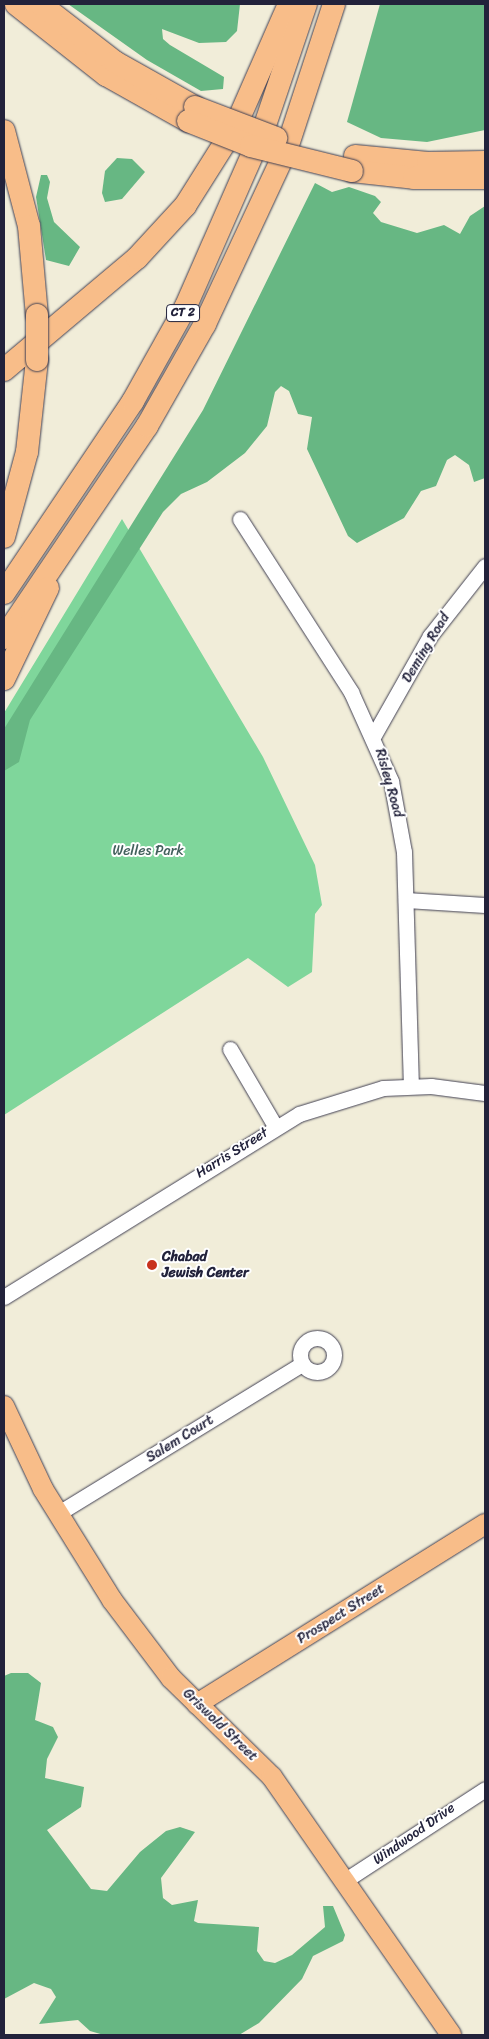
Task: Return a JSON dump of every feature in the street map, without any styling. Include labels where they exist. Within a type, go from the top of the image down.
[{"type":"highway","points":[[16,4],[106,75],[192,114],[251,146],[353,164],[414,178],[485,178]]},
{"type":"highway","points":[[40,4],[115,62],[192,114]]},
{"type":"highway","points":[[4,370],[137,258],[185,206],[236,125],[289,4]]},
{"type":"highway","name":"CT 2","points":[[4,593],[118,424],[188,302],[264,128],[306,4]]},
{"type":"highway","name":"CT 2","points":[[4,638],[162,402],[218,299],[295,128],[334,4]]},
{"type":"highway","points":[[4,131],[27,218],[37,315],[37,360],[30,437],[4,537]]},
{"type":"highway","points":[[353,164],[485,162]]},
{"type":"highway","points":[[4,679],[36,617],[55,562]]},
{"type":"main road","name":"Griswold Street","points":[[4,1406],[58,1514],[146,1647],[197,1704],[267,1771],[451,2035]]},
{"type":"main road","name":"Prospect Street","points":[[197,1704],[485,1524]]},
{"type":"street","name":"Risley Road","points":[[240,519],[374,735],[397,804],[406,900],[410,1086]]},
{"type":"street","name":"Deming Road","points":[[374,735],[430,636],[485,566]]},
{"type":"street","points":[[406,900],[485,905]]},
{"type":"street","points":[[230,1049],[275,1126]]},
{"type":"street","name":"Harris Street","points":[[4,1297],[275,1126],[340,1098],[410,1086],[485,1093]]},
{"type":"street","name":"Salem Court","points":[[58,1514],[302,1364]]},
{"type":"street","name":"Windwood Drive","points":[[344,1881],[485,1790]]},
{"type":"green space","points":[[68,4],[240,4],[237,31],[226,42],[199,43],[162,29],[163,39],[170,45],[224,77],[223,89],[201,91],[147,60]]},
{"type":"green space","points":[[380,4],[485,4],[485,130],[427,142],[381,138],[347,122]]},
{"type":"green space","points":[[117,158],[132,159],[145,172],[122,199],[105,202],[102,193],[105,171]]},
{"type":"green space","points":[[41,175],[47,175],[50,182],[47,198],[54,222],[80,247],[69,266],[46,260],[36,197]]},
{"type":"green space","points":[[315,183],[332,192],[349,187],[375,196],[381,202],[373,213],[381,222],[417,233],[444,225],[460,234],[470,216],[485,206],[485,478],[474,482],[469,465],[455,455],[447,460],[436,486],[421,491],[404,518],[357,543],[348,536],[307,449],[312,417],[298,414],[289,391],[281,386],[275,392],[267,426],[245,453],[207,482],[181,494],[163,512],[30,720],[19,762],[4,771],[4,729],[203,410]]},
{"type":"green space","name":"Welles Park","points":[[122,519],[263,757],[315,865],[322,905],[315,914],[312,972],[288,987],[248,958],[4,1115],[4,713]]},
{"type":"green space","points":[[11,1673],[28,1673],[41,1683],[35,1720],[53,1727],[58,1737],[47,1759],[45,1778],[84,1787],[81,1807],[47,1830],[91,1889],[107,1891],[140,1852],[166,1831],[180,1827],[195,1832],[161,1878],[163,1898],[172,1905],[198,1900],[194,1921],[198,1923],[259,1927],[257,1951],[264,1961],[275,1963],[292,1955],[325,1927],[323,1906],[333,1906],[345,1935],[343,1941],[313,1956],[302,1979],[259,2023],[239,2035],[104,2035],[90,2031],[78,2020],[39,2024],[56,1997],[51,1989],[34,1983],[4,1999],[4,1676]]},
{"type":"place","name":"Chabad Jewish Center","points":[[152,1265]]}]
